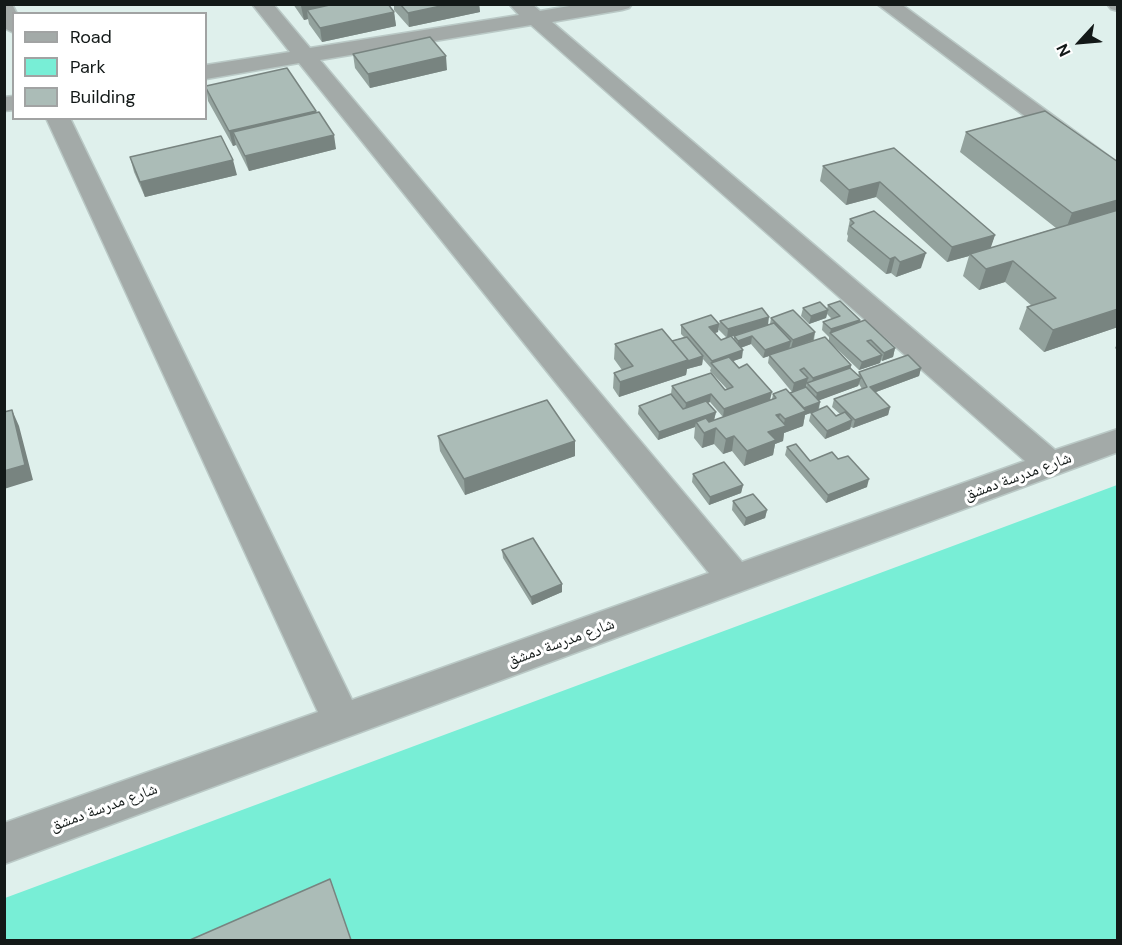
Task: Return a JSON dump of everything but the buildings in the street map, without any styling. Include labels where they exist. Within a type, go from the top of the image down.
[{"type":"street","points":[[262,4],[735,579]]},
{"type":"street","points":[[207,72],[303,56],[527,11],[622,4]]},
{"type":"street","points":[[887,4],[1118,175]]},
{"type":"street","points":[[4,8],[12,23]]},
{"type":"street","points":[[527,11],[1051,465]]},
{"type":"street","points":[[59,120],[343,722]]},
{"type":"street","name":"شارع مدرسة دمشق","points":[[4,844],[1118,440]]},
{"type":"green space","points":[[1117,485],[1117,940],[5,940],[5,898]]}]
